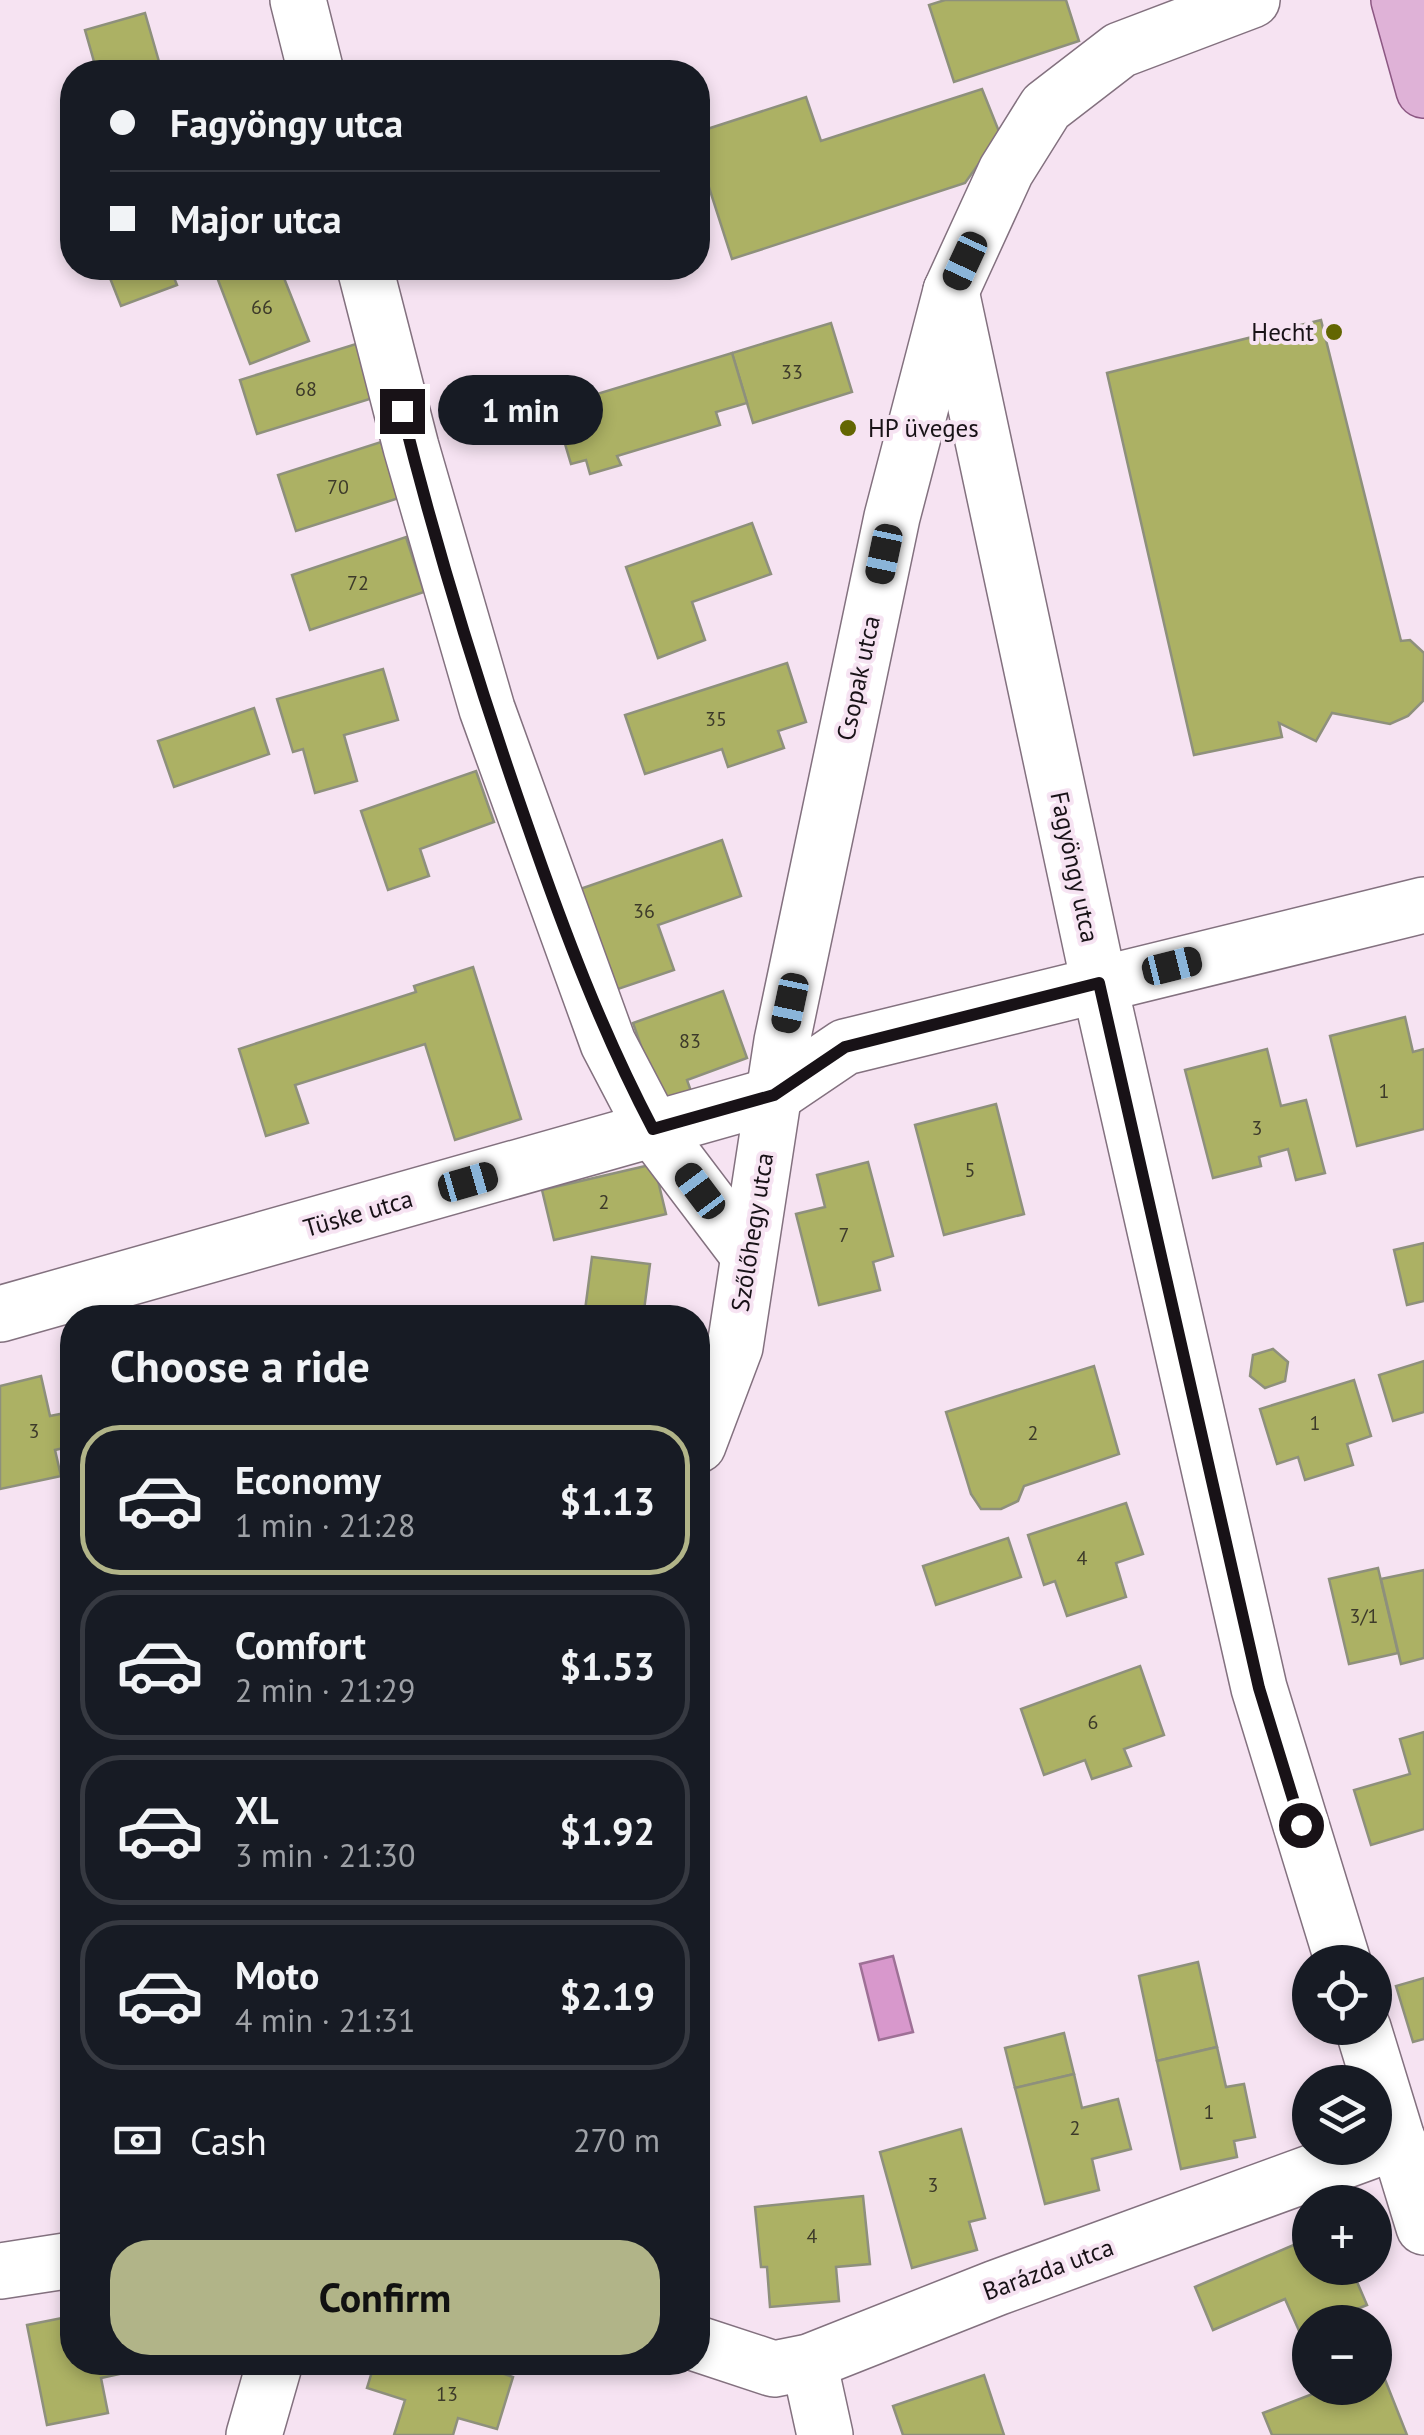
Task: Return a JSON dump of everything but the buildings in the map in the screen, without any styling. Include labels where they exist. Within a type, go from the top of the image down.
[{"type":"main road","points":[[1399,0],[1424,90]]},
{"type":"street","points":[[298,0],[313,60]]},
{"type":"street","name":"Csopak utca","points":[[774,1095],[892,516],[951,291],[1006,172],[1046,108],[1120,50],[1138,20],[1252,0]]},
{"type":"street","points":[[368,280],[410,447],[487,709],[608,1042],[653,1129],[747,1253]]},
{"type":"street","name":"Fagyöngy utca","points":[[951,291],[1099,983],[1259,1688],[1338,1945]]},
{"type":"street","points":[[774,1095],[845,1047],[1424,904]]},
{"type":"street","name":"Tüske utca","points":[[8,1303],[774,1095]]},
{"type":"street","name":"Szőlőhegy utca","points":[[710,1412],[734,1347],[774,1095]]},
{"type":"street","points":[[1368,2045],[1424,2227]]},
{"type":"street","name":"Barázda utca","points":[[710,2348],[774,2369],[809,2362],[996,2288],[1398,2141]]},
{"type":"street","points":[[0,2271],[60,2262]]},
{"type":"street","points":[[809,2362],[825,2435]]},
{"type":"street","points":[[254,2435],[271,2375]]},
{"type":"shaded area","points":[[893,1956],[913,2032],[879,2040],[860,1964]]},
{"type":"place","name":"Hecht","points":[[1334,332]]},
{"type":"place","name":"HP üveges","points":[[848,428]]},
{"type":"route","points":[[402,411],[487,709],[544,873],[608,1042],[653,1129],[774,1095],[845,1047],[1099,983],[1259,1688],[1301,1825]]}]
